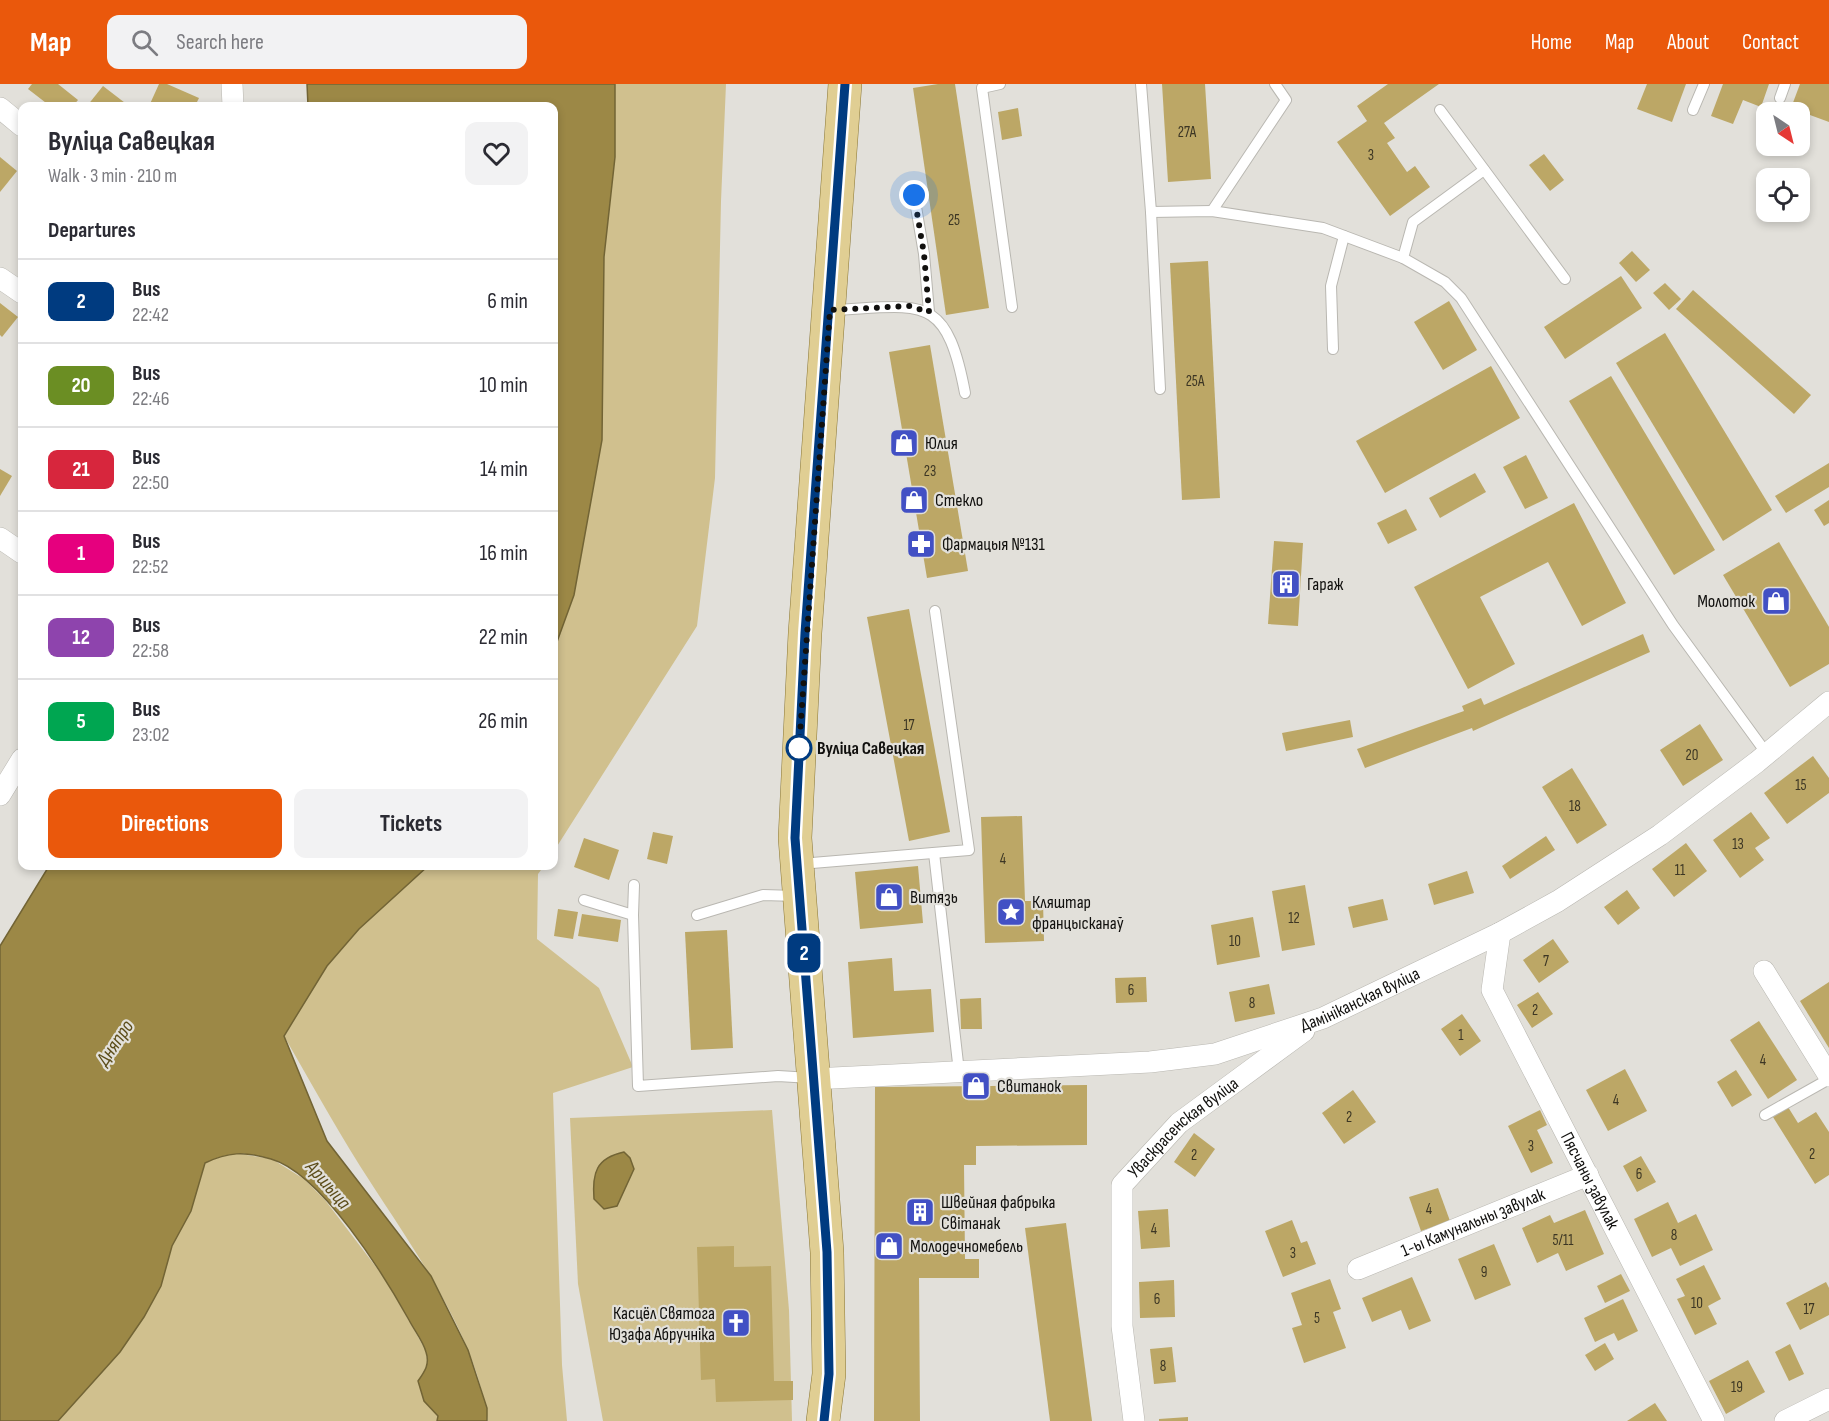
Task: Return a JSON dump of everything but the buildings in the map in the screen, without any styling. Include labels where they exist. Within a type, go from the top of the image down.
[{"type":"main road","points":[[824,1421],[829,1374],[827,1252],[795,838],[805,633],[845,84]]},
{"type":"street","points":[[232,84],[233,102]]},
{"type":"street","points":[[0,108],[18,123]]},
{"type":"street","points":[[0,278],[18,290]]},
{"type":"street","points":[[0,538],[18,550]]},
{"type":"street","name":"Дамініканская вуліца","points":[[813,1078],[1150,1062],[1215,1054],[1323,1018],[1500,933],[1558,900],[1660,836],[1767,754],[1829,702]]},
{"type":"street","points":[[0,795],[18,766]]},
{"type":"street","name":"Пясчаны завулак","points":[[1500,933],[1492,990],[1714,1421]]},
{"type":"street","points":[[1764,971],[1829,1078]]},
{"type":"street","name":"Уваскрасенская вуліца","points":[[1134,1421],[1122,1326],[1122,1185],[1179,1123],[1323,1018]]},
{"type":"street","name":"1-ы Камунальны завулак","points":[[1358,1269],[1588,1175]]},
{"type":"street","points":[[1785,1421],[1829,1399]]},
{"type":"lane","points":[[1000,84],[982,88],[1012,307]]},
{"type":"lane","points":[[1141,84],[1151,212],[1160,389]]},
{"type":"lane","points":[[1212,211],[1286,100],[1275,84]]},
{"type":"lane","points":[[1693,110],[1704,84]]},
{"type":"lane","points":[[1780,98],[1785,84]]},
{"type":"lane","points":[[1440,110],[1565,279]]},
{"type":"lane","points":[[1402,258],[1413,222],[1484,170]]},
{"type":"lane","points":[[914,195],[924,254],[929,312]]},
{"type":"lane","points":[[1151,212],[1212,211],[1323,228],[1402,258],[1445,282],[1461,298],[1673,625],[1767,754]]},
{"type":"lane","points":[[1333,349],[1331,286],[1344,236]]},
{"type":"lane","points":[[830,310],[909,306],[929,312],[949,335],[957,353],[965,393]]},
{"type":"lane","points":[[697,915],[763,895],[798,880],[933,853],[969,850],[935,611]]},
{"type":"lane","points":[[933,853],[958,1072]]},
{"type":"lane","points":[[634,885],[638,1086],[778,1076],[813,1078]]},
{"type":"lane","points":[[584,900],[633,915]]},
{"type":"lane","points":[[1765,1115],[1829,1078]]},
{"type":"shaded area","points":[[615,84],[726,84],[715,478],[697,626],[558,845],[558,639],[574,595],[602,440],[604,257],[615,157]]},
{"type":"shaded area","points":[[424,870],[541,870],[538,874],[537,939],[599,988],[633,1067],[553,1093],[562,1365],[567,1421],[488,1421],[481,1388],[470,1354],[455,1321],[418,1256],[350,1150],[284,1036],[327,966],[359,929]]},
{"type":"shaded area","points":[[772,1110],[789,1310],[792,1421],[603,1421],[578,1284],[570,1118]]},
{"type":"shaded area","points":[[228,1152],[272,1159],[304,1179],[325,1200],[386,1280],[426,1351],[428,1366],[424,1401],[438,1416],[437,1421],[58,1421],[84,1392],[161,1286],[172,1246],[191,1211],[205,1163]]},
{"type":"water","points":[[307,84],[615,84],[615,157],[604,257],[602,440],[574,595],[558,639],[558,102],[308,102]]},
{"type":"water","points":[[47,870],[424,870],[359,929],[327,966],[284,1036],[327,1141],[431,1276],[468,1350],[487,1408],[487,1421],[437,1421],[438,1416],[424,1401],[418,1381],[427,1364],[425,1348],[368,1253],[330,1204],[290,1168],[271,1159],[236,1154],[205,1163],[191,1211],[172,1246],[161,1286],[144,1317],[120,1352],[58,1421],[0,1421],[0,946]]},
{"type":"water","points":[[624,1152],[630,1158],[634,1169],[617,1206],[604,1209],[594,1199],[595,1174],[607,1158]]},
{"type":"bus line","name":"2","points":[[824,1421],[829,1374],[827,1252],[795,838],[805,633],[845,84]]},
{"type":"place","name":"Юлия","points":[[904,443]]},
{"type":"place","name":"Стекло","points":[[914,500]]},
{"type":"place","name":"Фармацыя №131","points":[[921,544]]},
{"type":"place","name":"Гараж","points":[[1286,584]]},
{"type":"place","name":"Молоток","points":[[1776,601]]},
{"type":"place","name":"Вуліца Савецкая","points":[[799,748]]},
{"type":"place","name":"Витязь","points":[[889,897]]},
{"type":"place","name":"Кляштар францысканаў","points":[[1011,912]]},
{"type":"place","name":"Свитанок","points":[[976,1086]]},
{"type":"place","name":"Швейная фабрыка Світанак","points":[[920,1212]]},
{"type":"place","name":"Молодечномебель","points":[[889,1246]]},
{"type":"place","name":"Касцёл Святога Юзафа Абручніка","points":[[736,1323]]},
{"type":"route","points":[[799,748],[805,633],[830,310],[909,306],[929,312],[924,254],[914,195]]},
{"type":"water label","name":"Дняпро","points":[[115,1043]]},
{"type":"water label","name":"Аршыца","points":[[328,1185]]}]
